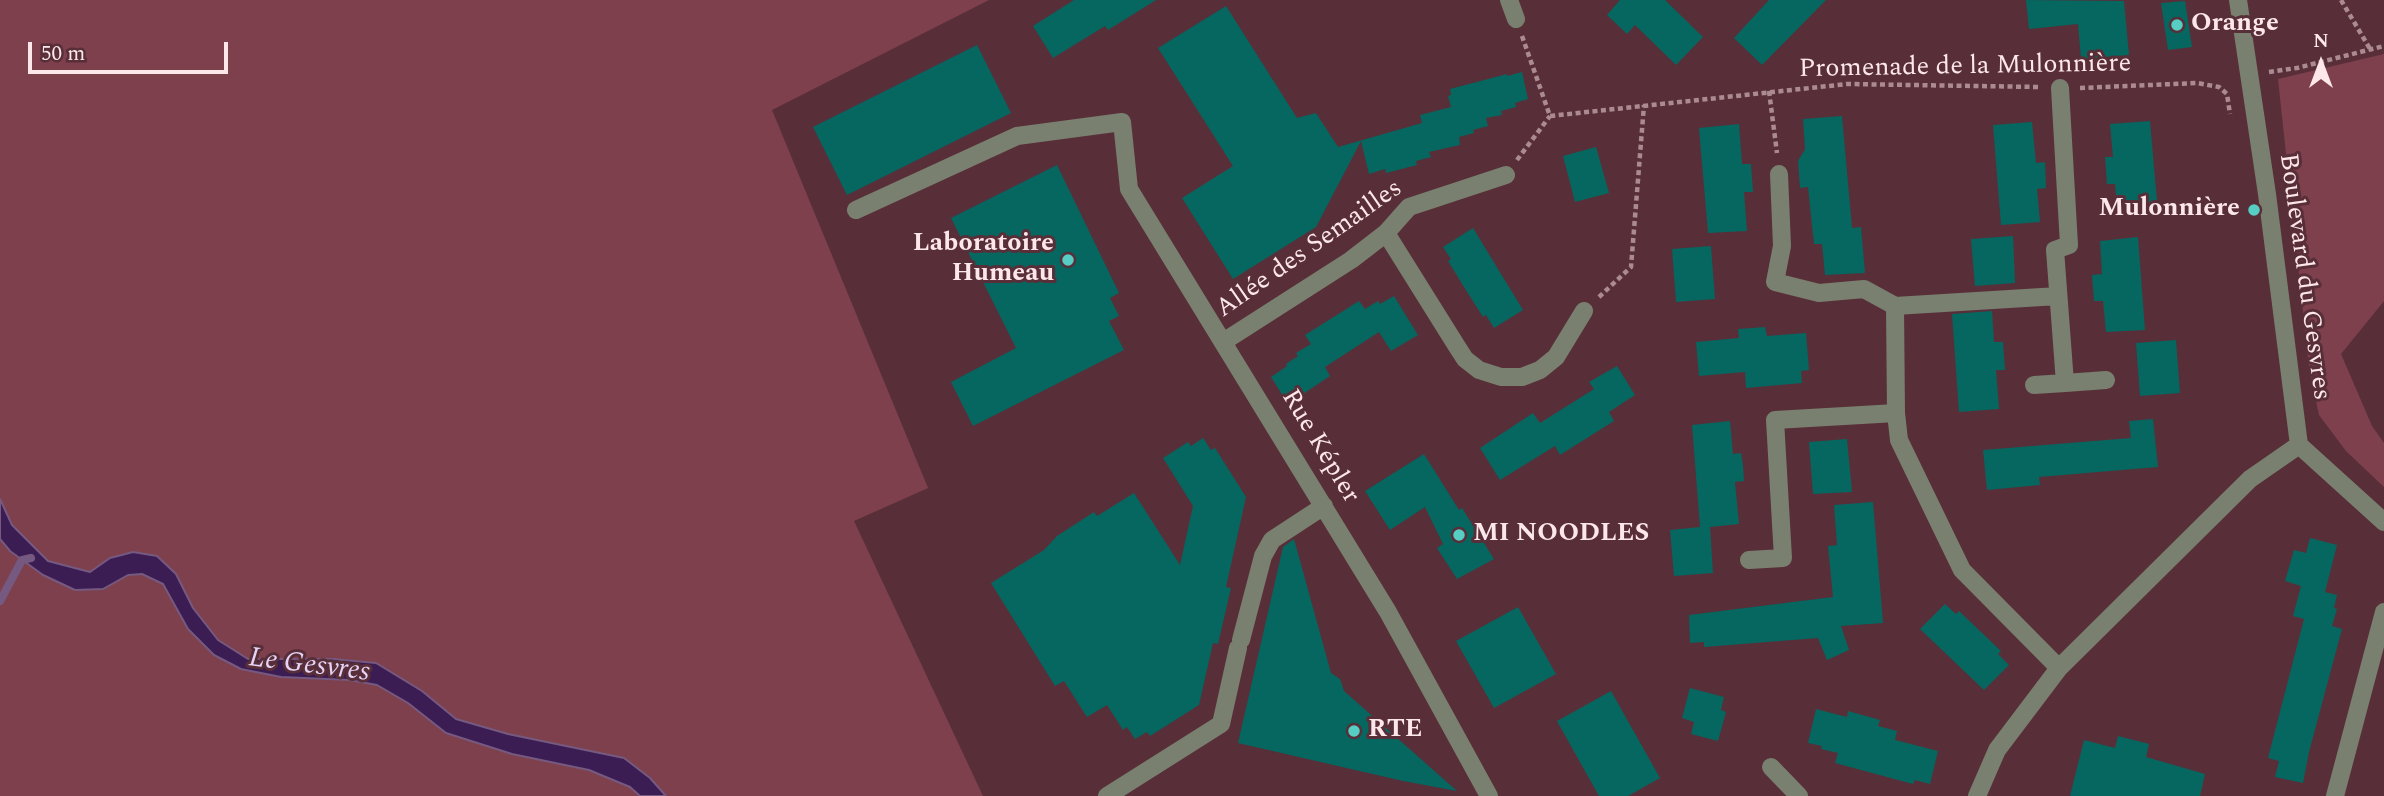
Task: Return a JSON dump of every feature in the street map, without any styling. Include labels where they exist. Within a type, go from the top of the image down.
[{"type":"street","points":[[1509,0],[1516,19]]},
{"type":"street","name":"Boulevard du Gesvres","points":[[2239,2],[2299,445]]},
{"type":"street","points":[[2060,88],[2069,245],[2055,250],[2065,383]]},
{"type":"street","name":"Rue Képler","points":[[856,210],[1017,136],[1122,122],[1129,189],[1388,612],[1489,796]]},
{"type":"street","points":[[1779,174],[1782,246],[1775,282],[1819,293],[1864,289],[1895,306],[2058,296]]},
{"type":"street","name":"Allée des Semailles","points":[[1223,342],[1352,260],[1386,233],[1409,207],[1506,175]]},
{"type":"street","points":[[1386,233],[1455,345],[1465,359],[1479,370],[1501,377],[1522,377],[1540,370],[1556,357],[1584,311]]},
{"type":"street","points":[[1895,306],[1896,413],[1899,440],[1962,570],[2060,668]]},
{"type":"street","points":[[2034,386],[2106,380]]},
{"type":"street","points":[[1749,561],[1783,558],[1775,420],[1896,413]]},
{"type":"street","points":[[1977,796],[1997,750],[2060,668],[2250,479],[2299,445],[2384,522]]},
{"type":"street","points":[[1107,796],[1221,724],[1263,556],[1272,540],[1324,506]]},
{"type":"street","points":[[2335,796],[2384,612]]},
{"type":"street","points":[[1771,767],[1799,796]]},
{"type":"path","points":[[2341,0],[2370,49]]},
{"type":"path","points":[[1506,175],[1550,116],[1516,19]]},
{"type":"path","points":[[2272,83],[2269,72],[2297,68],[2384,46]]},
{"type":"path","name":"Promenade de la Mulonnière","points":[[1550,116],[1847,84],[2086,89],[2197,83],[2219,87],[2227,94],[2230,115],[2253,111]]},
{"type":"path","points":[[1769,91],[1779,174]]},
{"type":"path","points":[[1584,311],[1631,267],[1644,105]]},
{"type":"shaded area","points":[[0,0],[989,0],[772,110],[928,488],[854,521],[983,796],[666,796],[650,778],[624,758],[508,734],[456,719],[422,691],[332,659],[248,659],[218,640],[193,608],[176,574],[110,558],[90,572],[48,561],[12,525],[0,499]]},
{"type":"shaded area","points":[[2384,54],[2384,301],[2341,354],[2372,426],[2384,443],[2384,487],[2346,451],[2319,415],[2309,368],[2278,79]]},
{"type":"shaded area","points":[[0,539],[10,551],[43,575],[103,589],[128,575],[142,574],[163,584],[188,629],[214,655],[377,685],[408,703],[446,733],[512,754],[589,770],[630,787],[640,796],[0,796]]},
{"type":"water","name":"Le Gesvres","points":[[0,499],[12,525],[48,561],[90,572],[110,558],[133,552],[157,556],[176,574],[193,608],[218,640],[248,659],[332,659],[376,663],[422,691],[456,719],[508,734],[624,758],[650,778],[666,796],[640,796],[630,787],[589,770],[512,754],[446,733],[408,703],[377,685],[350,680],[281,677],[241,669],[214,655],[188,629],[163,584],[142,574],[128,575],[103,589],[75,590],[43,575],[10,551],[0,539]]},
{"type":"building","points":[[1074,0],[1156,0],[1108,30],[1105,26],[1053,58],[1033,26]]},
{"type":"building","points":[[1620,0],[1665,0],[1703,37],[1676,65],[1635,25],[1627,34],[1607,15]]},
{"type":"building","points":[[1769,0],[1826,0],[1762,65],[1734,38]]},
{"type":"building","points":[[2026,0],[2124,1],[2129,55],[2081,59],[2078,24],[2029,29]]},
{"type":"building","name":"Orange","points":[[2185,1],[2192,47],[2168,50],[2161,3]]},
{"type":"building","points":[[1226,6],[1297,118],[1316,113],[1338,147],[1422,123],[1420,115],[1451,107],[1448,96],[1451,95],[1450,89],[1507,74],[1522,72],[1528,99],[1515,103],[1516,107],[1501,111],[1502,115],[1486,118],[1488,126],[1459,137],[1460,145],[1429,152],[1431,157],[1416,161],[1417,165],[1386,173],[1385,169],[1369,174],[1361,141],[1316,227],[1233,279],[1182,198],[1233,166],[1158,48]]},
{"type":"building","points":[[977,45],[1011,113],[847,195],[813,127]]},
{"type":"building","points":[[1842,116],[1852,228],[1861,227],[1865,273],[1825,275],[1822,244],[1814,244],[1808,187],[1800,188],[1798,161],[1805,149],[1803,119]]},
{"type":"building","points":[[2150,121],[2158,213],[2118,216],[2115,184],[2107,184],[2105,157],[2113,157],[2110,124]]},
{"type":"building","points":[[2032,122],[2036,163],[2045,162],[2046,188],[2037,189],[2040,222],[2001,225],[1993,125]]},
{"type":"building","points":[[1739,124],[1742,164],[1751,164],[1753,192],[1744,192],[1747,231],[1708,233],[1699,128]]},
{"type":"building","points":[[1596,147],[1609,193],[1575,202],[1563,156]]},
{"type":"building","points":[[1057,165],[1119,293],[1110,298],[1119,316],[1109,321],[1124,350],[973,426],[951,382],[1016,348],[951,218]]},
{"type":"building","points":[[1473,228],[1523,310],[1494,328],[1486,315],[1483,317],[1464,287],[1443,247]]},
{"type":"building","points":[[2013,236],[2015,283],[1975,286],[1971,239]]},
{"type":"building","points":[[2138,237],[2145,330],[2106,332],[2103,301],[2094,301],[2092,275],[2102,274],[2100,241]]},
{"type":"building","points":[[1711,246],[1715,299],[1676,302],[1672,249]]},
{"type":"building","points":[[1394,296],[1418,335],[1391,351],[1379,332],[1325,367],[1330,376],[1288,404],[1271,377],[1298,356],[1296,353],[1311,344],[1305,335],[1359,301],[1365,309]]},
{"type":"building","points":[[1992,311],[1994,342],[2003,342],[2005,370],[1996,370],[1999,409],[1959,412],[1952,314]]},
{"type":"building","points":[[1765,327],[1767,336],[1806,333],[1809,370],[1801,371],[1802,383],[1746,388],[1745,372],[1699,376],[1696,342],[1739,338],[1738,329]]},
{"type":"building","points":[[2176,340],[2180,393],[2140,396],[2136,343]]},
{"type":"building","points":[[1617,366],[1635,395],[1609,412],[1614,421],[1560,455],[1555,446],[1500,480],[1480,448],[1533,413],[1540,423],[1594,389],[1589,382]]},
{"type":"building","points":[[2153,419],[2158,467],[2039,477],[2040,485],[1987,490],[1983,450],[2131,438],[2129,421]]},
{"type":"building","points":[[1730,421],[1733,454],[1741,453],[1743,465],[1744,481],[1735,482],[1739,524],[1710,527],[1713,573],[1674,576],[1670,530],[1700,527],[1692,425]]},
{"type":"building","points":[[1203,438],[1211,450],[1215,448],[1246,497],[1226,587],[1231,588],[1218,644],[1213,643],[1199,705],[1150,736],[1147,732],[1135,739],[1127,727],[1123,730],[1107,705],[1087,717],[1064,681],[1055,686],[991,583],[1044,550],[1057,536],[1094,512],[1097,516],[1134,493],[1180,565],[1193,506],[1163,458],[1188,442],[1191,446]]},
{"type":"building","points":[[1847,439],[1852,492],[1813,494],[1809,442]]},
{"type":"building","points":[[1424,454],[1494,559],[1457,579],[1437,548],[1443,544],[1425,507],[1390,530],[1365,491]]},
{"type":"building","points":[[1873,502],[1883,623],[1841,626],[1849,650],[1827,660],[1818,638],[1704,647],[1704,642],[1690,643],[1689,615],[1833,597],[1828,546],[1837,545],[1834,505]]},
{"type":"building","points":[[2310,538],[2337,545],[2325,592],[2337,595],[2334,608],[2337,609],[2332,626],[2342,629],[2303,783],[2275,777],[2279,761],[2268,758],[2304,619],[2293,616],[2301,586],[2285,581],[2294,550],[2306,553]]},
{"type":"building","points":[[1294,539],[1331,673],[1340,679],[1344,691],[1457,791],[1238,743],[1283,547]]},
{"type":"building","points":[[1945,604],[1956,614],[1959,611],[1979,630],[2001,651],[1998,654],[2009,665],[1984,690],[1920,629]]},
{"type":"building","points":[[1518,607],[1556,674],[1494,708],[1456,641]]},
{"type":"building","points":[[1690,688],[1724,697],[1721,710],[1726,712],[1718,741],[1691,734],[1694,722],[1682,718]]},
{"type":"building","points":[[1611,691],[1660,778],[1628,796],[1599,796],[1557,721]]},
{"type":"building","points":[[1816,709],[1847,717],[1848,711],[1880,720],[1878,726],[1897,731],[1895,740],[1938,751],[1930,784],[1915,780],[1913,784],[1835,763],[1838,753],[1808,743]]},
{"type":"building","points":[[2118,736],[2149,744],[2146,757],[2205,774],[2200,796],[2070,796],[2084,740],[2115,748]]},
{"type":"waterway","points":[[0,601],[22,560],[31,558]]},
{"type":"place","name":"Orange","points":[[2177,25]]},
{"type":"place","name":"Mulonnière","points":[[2254,210]]},
{"type":"place","name":"Laboratoire Humeau","points":[[1068,260]]},
{"type":"place","name":"MI NOODLES","points":[[1459,535]]},
{"type":"place","name":"RTE","points":[[1354,731]]}]
